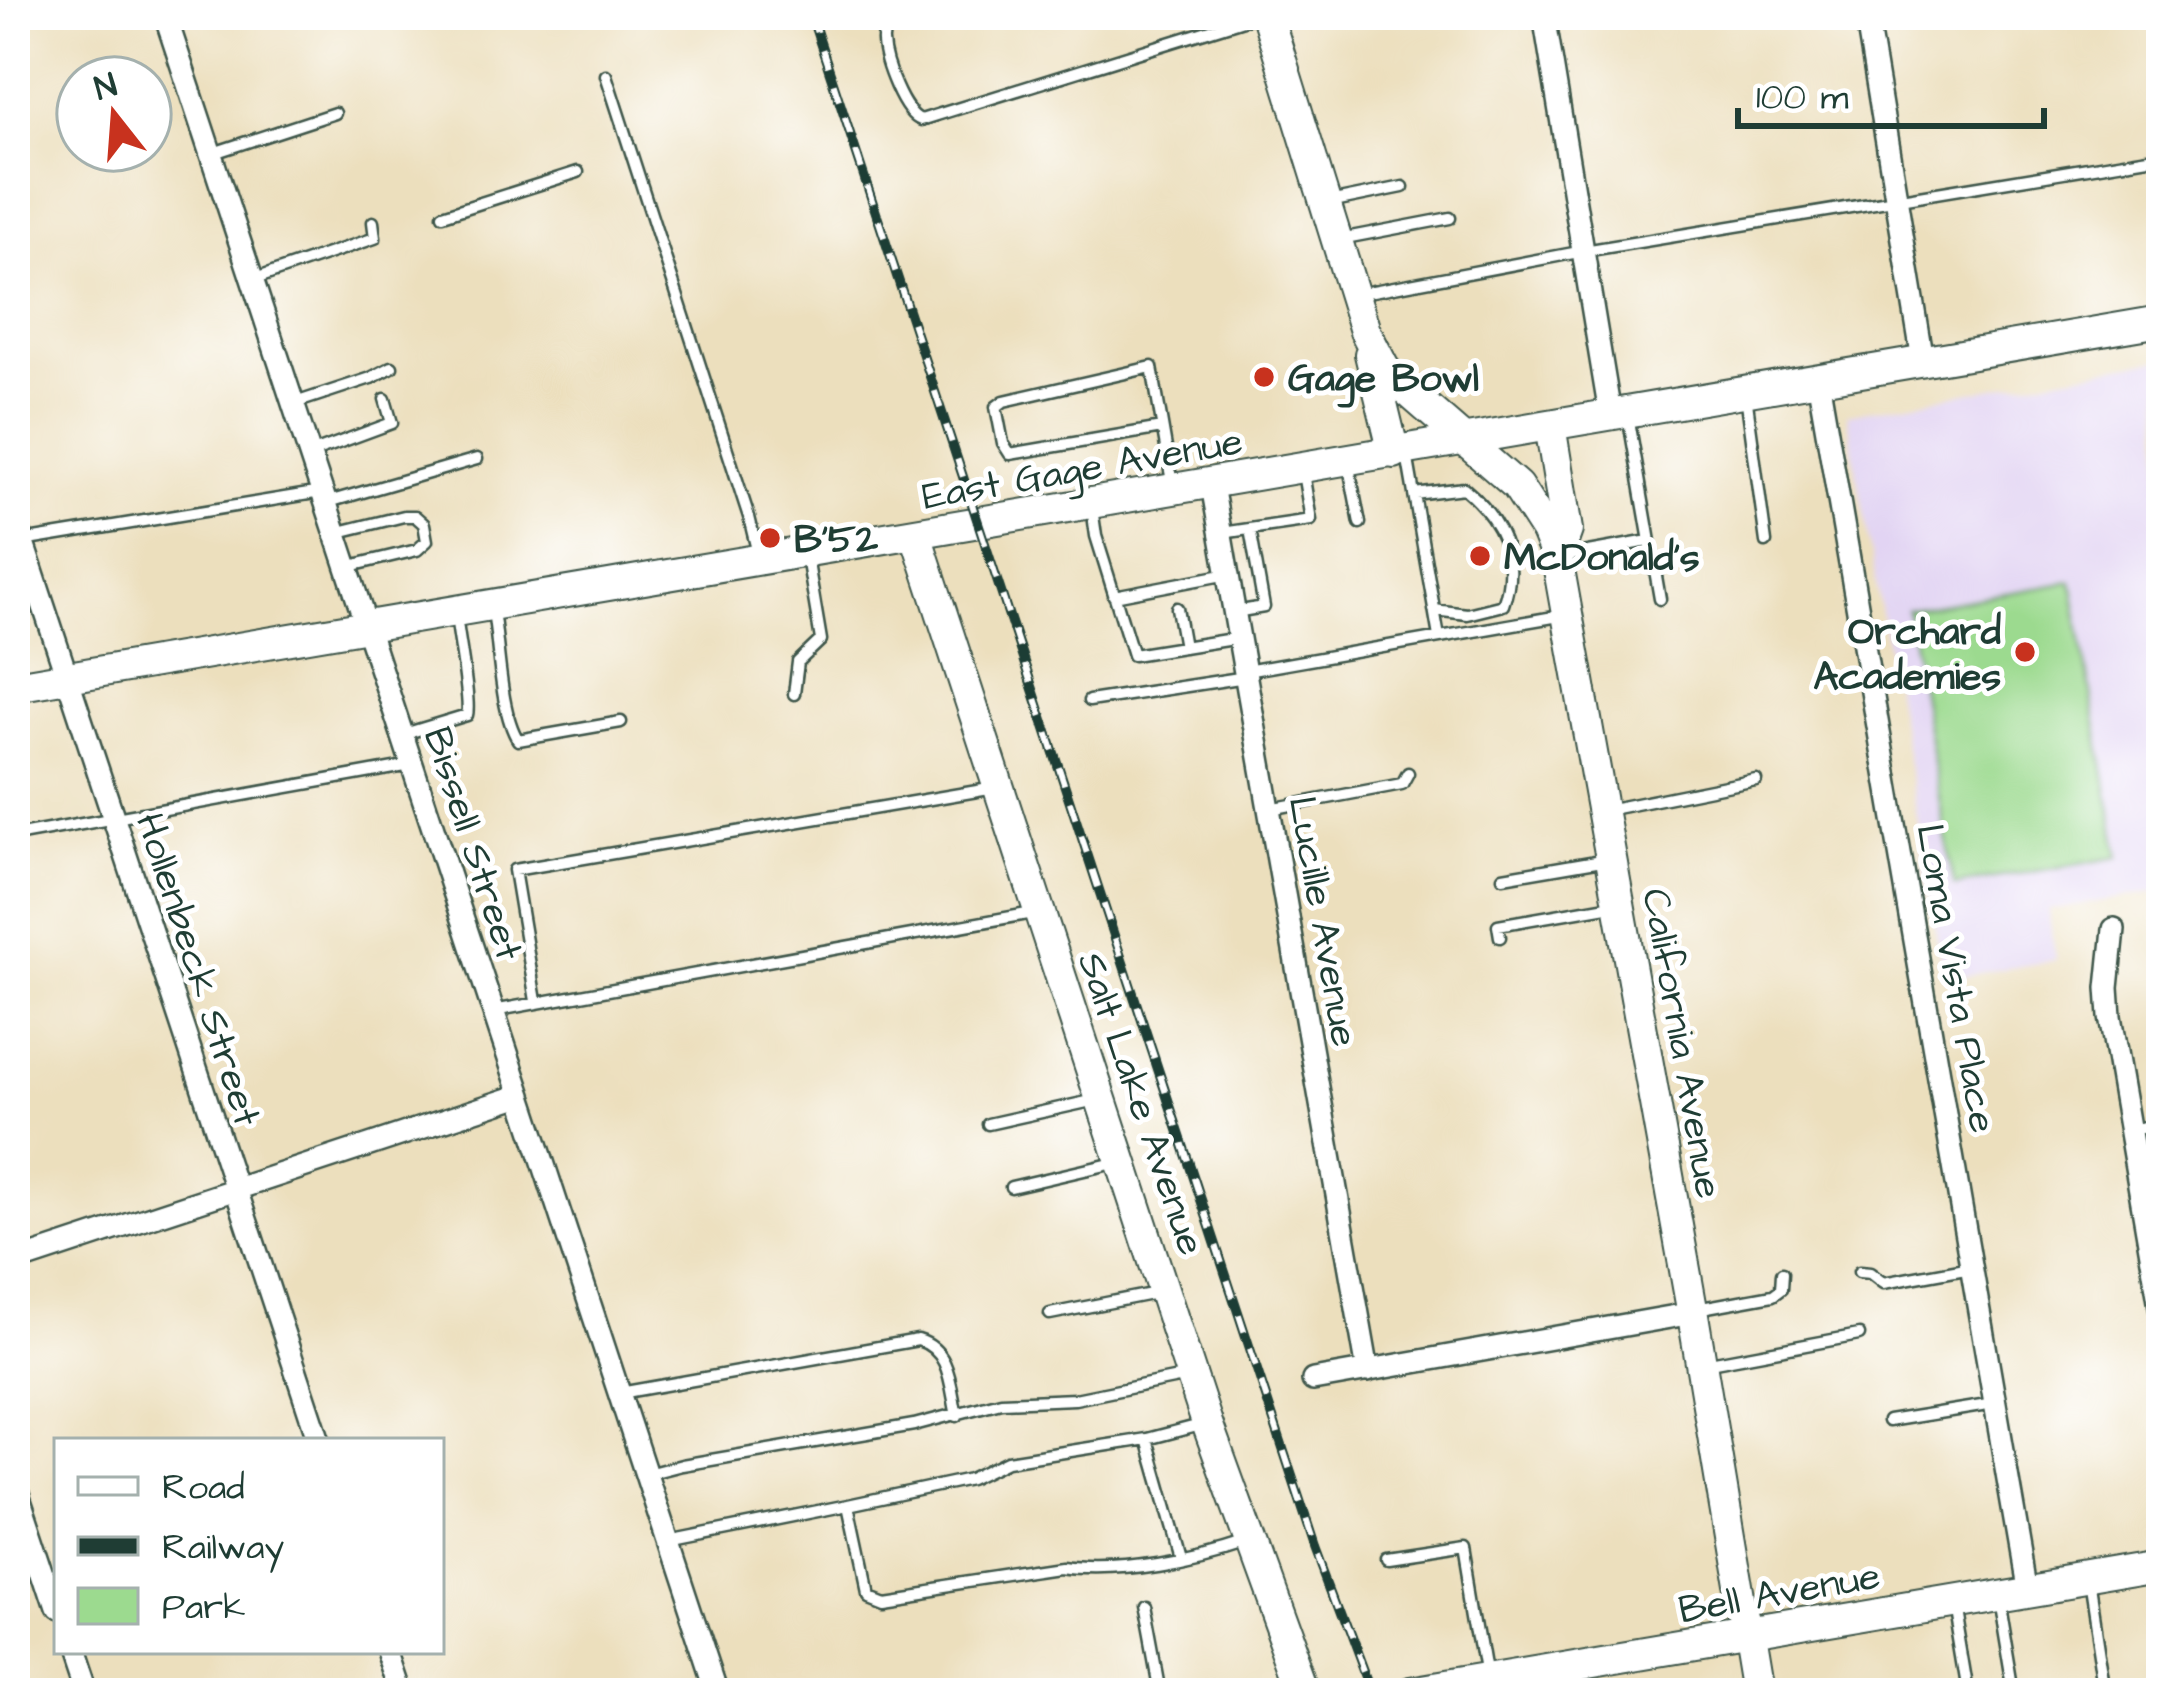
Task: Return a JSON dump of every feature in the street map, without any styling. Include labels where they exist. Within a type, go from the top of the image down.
[{"type":"street","name":"Bissell Street","points":[[165,15],[718,1693]]},
{"type":"street","points":[[1263,15],[1337,239],[1400,452]]},
{"type":"street","points":[[1544,15],[1584,251],[1619,413]]},
{"type":"street","points":[[1866,15],[1923,361]]},
{"type":"street","name":"East Gage Avenue","points":[[15,686],[2161,321]]},
{"type":"street","name":"California Avenue","points":[[1365,331],[1384,368],[1516,486],[1557,557],[1693,1311],[1756,1693]]},
{"type":"street","name":"Loma Vista Place","points":[[1818,380],[1994,1403],[2012,1591]]},
{"type":"street","points":[[1550,425],[1567,530],[1557,557]]},
{"type":"street","name":"Lucille Avenue","points":[[1212,485],[1368,1371]]},
{"type":"street","name":"Hollenbeck Street","points":[[15,519],[319,1438]]},
{"type":"street","name":"Salt Lake Avenue","points":[[916,535],[1191,1376],[1305,1693]]},
{"type":"street","points":[[2114,929],[2110,1017],[2161,1312]]},
{"type":"street","points":[[15,1262],[521,1095]]},
{"type":"street","points":[[1313,1381],[1693,1311]]},
{"type":"street","points":[[15,1485],[54,1603]]},
{"type":"street","name":"Bell Avenue","points":[[1410,1693],[2161,1566]]},
{"type":"street","points":[[71,1654],[84,1693]]},
{"type":"street","points":[[391,1654],[404,1693]]},
{"type":"lane","points":[[895,15],[883,44],[905,111],[920,121],[1263,15]]},
{"type":"lane","points":[[606,75],[760,562]]},
{"type":"lane","points":[[210,154],[334,113]]},
{"type":"lane","points":[[1354,295],[1584,251],[2161,156]]},
{"type":"lane","points":[[443,215],[578,172]]},
{"type":"lane","points":[[1325,202],[1403,188]]},
{"type":"lane","points":[[1337,239],[1450,218]]},
{"type":"lane","points":[[252,280],[375,238],[373,222]]},
{"type":"lane","points":[[292,404],[371,379],[392,367]]},
{"type":"lane","points":[[1162,428],[1010,454],[996,407],[1004,401],[1152,368],[1173,491]]},
{"type":"lane","points":[[1745,392],[1766,542]]},
{"type":"lane","points":[[308,454],[392,423],[385,399]]},
{"type":"lane","points":[[1619,413],[1660,599]]},
{"type":"lane","points":[[1400,452],[1414,494],[1439,637]]},
{"type":"lane","points":[[19,542],[323,498],[477,458]]},
{"type":"lane","points":[[1348,462],[1360,523]]},
{"type":"lane","points":[[1220,533],[1311,520],[1302,470]]},
{"type":"lane","points":[[1414,494],[1464,488],[1486,507],[1504,535],[1511,582],[1503,605],[1467,614],[1434,610]]},
{"type":"lane","points":[[1092,504],[1096,536],[1133,655],[1239,638]]},
{"type":"lane","points":[[335,533],[404,517],[415,516],[424,524],[424,546],[346,567]]},
{"type":"lane","points":[[1234,612],[1264,607],[1250,529]]},
{"type":"lane","points":[[1557,557],[1649,541]]},
{"type":"lane","points":[[794,694],[798,662],[821,640],[806,554]]},
{"type":"lane","points":[[1114,596],[1228,574]]},
{"type":"lane","points":[[492,608],[518,740],[621,722]]},
{"type":"lane","points":[[1177,608],[1184,647]]},
{"type":"lane","points":[[401,735],[466,715],[470,707],[456,614]]},
{"type":"lane","points":[[1089,701],[1246,674],[1381,641],[1439,637],[1568,615]]},
{"type":"lane","points":[[15,836],[411,765]]},
{"type":"lane","points":[[1269,809],[1402,784],[1408,773]]},
{"type":"lane","points":[[1603,810],[1756,780]]},
{"type":"lane","points":[[536,1001],[514,870],[998,788]]},
{"type":"lane","points":[[1503,877],[1612,859]]},
{"type":"lane","points":[[1500,937],[1498,925],[1620,903]]},
{"type":"lane","points":[[493,1011],[1038,912]]},
{"type":"lane","points":[[988,1124],[1102,1098]]},
{"type":"lane","points":[[2130,1130],[2161,1124]]},
{"type":"lane","points":[[1011,1186],[1123,1162]]},
{"type":"lane","points":[[1859,1272],[1870,1273],[1883,1283],[1971,1268]]},
{"type":"lane","points":[[1693,1311],[1773,1295],[1781,1289],[1781,1274]]},
{"type":"lane","points":[[1050,1314],[1165,1291]]},
{"type":"lane","points":[[1700,1364],[1859,1335]]},
{"type":"lane","points":[[620,1393],[918,1340],[942,1352],[957,1416]]},
{"type":"lane","points":[[646,1474],[957,1416],[1001,1402],[1075,1400],[1191,1376]]},
{"type":"lane","points":[[1888,1421],[1994,1403]]},
{"type":"lane","points":[[668,1541],[970,1479],[1007,1461],[1147,1439],[1207,1423]]},
{"type":"lane","points":[[1147,1439],[1181,1558]]},
{"type":"lane","points":[[848,1505],[866,1589],[881,1595],[1067,1568],[1093,1571],[1249,1542]]},
{"type":"lane","points":[[1386,1560],[1466,1548],[1489,1682]]},
{"type":"lane","points":[[2087,1578],[2104,1693]]},
{"type":"lane","points":[[2012,1591],[2014,1693]]},
{"type":"lane","points":[[1952,1601],[1968,1693]]},
{"type":"lane","points":[[1144,1606],[1160,1693]]},
{"type":"shaded area","name":"Orchard Academies","points":[[2161,359],[2161,891],[2048,910],[2056,960],[1944,979],[1847,414]]},
{"type":"green space","points":[[2072,582],[2119,857],[1954,885],[1907,610]]},
{"type":"railway","points":[[811,15],[1315,1546],[1370,1693]]},
{"type":"place","name":"Gage Bowl","points":[[1264,377]]},
{"type":"place","name":"B'52","points":[[770,538]]},
{"type":"place","name":"McDonald's","points":[[1480,556]]},
{"type":"place","name":"Orchard Academies","points":[[2025,652]]}]
